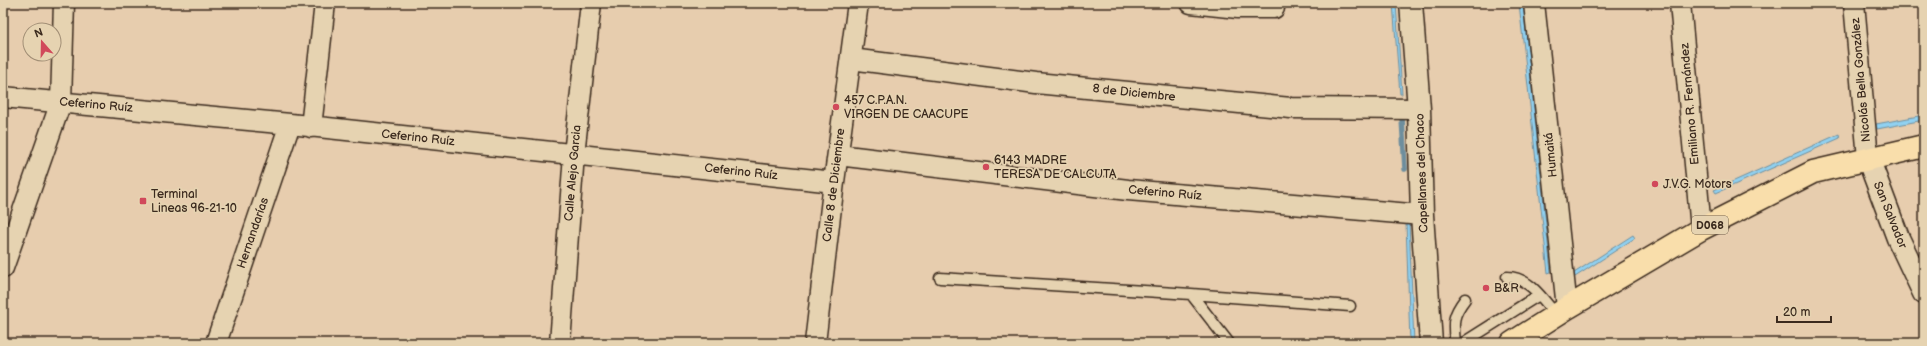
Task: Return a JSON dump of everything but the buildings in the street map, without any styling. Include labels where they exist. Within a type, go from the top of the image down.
[{"type":"main road","name":"D068","points":[[1512,343],[1561,311],[1701,229],[1813,172],[1924,146]]},
{"type":"street","points":[[3,268],[61,102],[64,3]]},
{"type":"street","points":[[311,127],[325,3]]},
{"type":"street","name":"Calle Alejo Garcia","points":[[560,343],[574,154],[591,3]]},
{"type":"street","name":"Calle 8 de Diciembre","points":[[815,343],[834,182],[858,3]]},
{"type":"street","points":[[1191,3],[1238,8],[1274,8]]},
{"type":"street","name":"Capellanes del Chaco","points":[[1411,3],[1419,109],[1422,215],[1431,343]]},
{"type":"street","name":"Humaitá","points":[[1534,3],[1561,311]]},
{"type":"street","name":"Emiliano R. Fernández","points":[[1680,3],[1701,229]]},
{"type":"street","name":"Nicolás Bella González","points":[[1854,3],[1868,158]]},
{"type":"street","name":"8 de Diciembre","points":[[851,58],[1036,83],[1290,108],[1419,109]]},
{"type":"street","name":"Ceferino Ruíz","points":[[3,97],[290,124],[834,182]]},
{"type":"street","name":"Hernandarías","points":[[216,343],[290,124]]},
{"type":"street","name":"Ceferino Ruíz","points":[[838,155],[1128,190],[1422,215]]},
{"type":"street","name":"San Salvador","points":[[1868,158],[1898,238],[1924,293]]},
{"type":"lane","points":[[1507,277],[1515,277],[1531,286],[1539,295],[1561,311]]},
{"type":"lane","points":[[940,278],[1350,306]]},
{"type":"lane","points":[[1191,294],[1228,343]]},
{"type":"lane","points":[[1463,343],[1539,295]]},
{"type":"lane","points":[[1454,343],[1453,326],[1456,312],[1465,298]]},
{"type":"water","points":[[1393,3],[1396,3],[1402,94],[1400,94]]},
{"type":"water","points":[[1519,3],[1523,3],[1551,272],[1548,273]]},
{"type":"water","points":[[1924,115],[1924,120],[1877,129],[1876,124]]},
{"type":"water","points":[[1839,134],[1840,138],[1716,193],[1714,190]]},
{"type":"water","points":[[1406,222],[1409,223],[1414,343],[1410,343]]},
{"type":"water","points":[[1633,235],[1635,238],[1575,277],[1574,273]]},
{"type":"waterway","points":[[1402,118],[1405,169]]},
{"type":"place","name":"457 C.P.A.N. VIRGEN DE CAACUPE","points":[[836,107]]},
{"type":"place","name":"6143 MADRE TERESA DE CALCUTA","points":[[986,167]]},
{"type":"place","name":"J.V.G. Motors","points":[[1655,184]]},
{"type":"place","name":"Terminal Lineas 96-21-10","points":[[143,201]]},
{"type":"place","name":"B&R","points":[[1486,288]]}]
